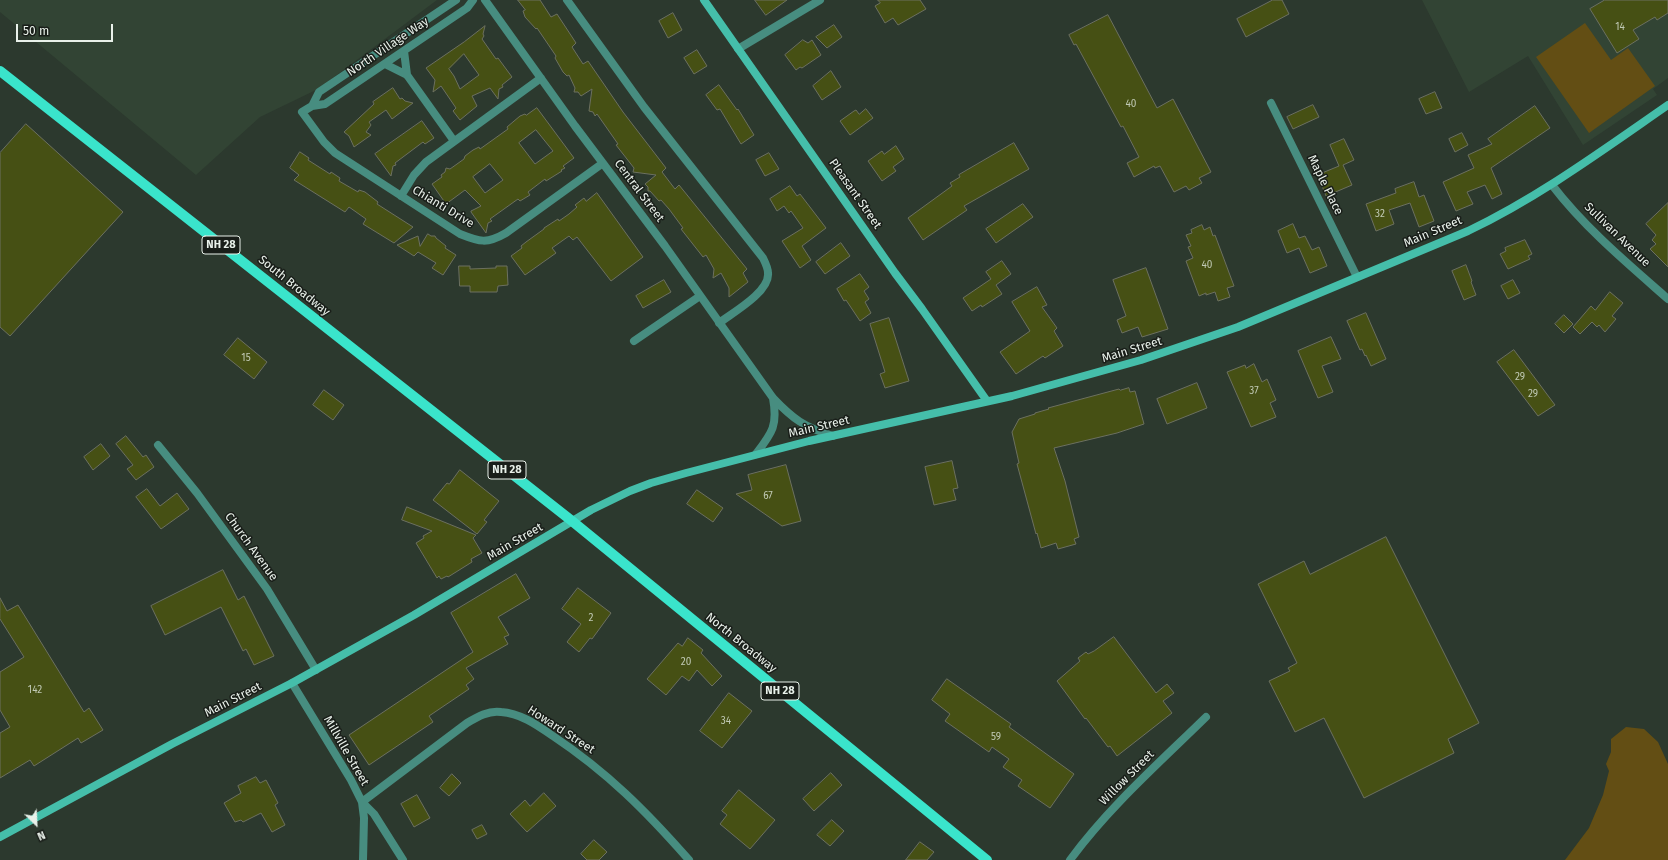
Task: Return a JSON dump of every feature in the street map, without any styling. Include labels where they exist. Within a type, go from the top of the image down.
[{"type":"main road","name":"Pleasant Street","points":[[704,0],[894,272],[987,401]]},
{"type":"main road","name":"South Broadway","points":[[0,71],[572,521]]},
{"type":"main road","name":"Main Street","points":[[0,837],[172,744],[316,670],[414,615],[613,498],[651,483],[756,454],[987,401],[1104,371],[1161,354],[1238,327],[1475,228],[1552,185],[1668,105]]},
{"type":"main road","name":"North Broadway","points":[[572,521],[987,860]]},
{"type":"street","name":"North Village Way","points":[[312,106],[319,92],[456,0]]},
{"type":"street","name":"North Village Way","points":[[302,112],[312,106],[325,104],[466,8],[473,0]]},
{"type":"street","name":"Central Street","points":[[485,0],[665,246],[773,398],[797,420],[811,429],[833,436]]},
{"type":"street","points":[[567,0],[644,107],[763,258],[769,273],[765,284],[758,294],[719,323]]},
{"type":"street","points":[[738,49],[820,0]]},
{"type":"street","points":[[404,51],[407,75]]},
{"type":"street","points":[[385,64],[407,75],[454,141]]},
{"type":"street","points":[[400,196],[414,175],[426,162],[541,78]]},
{"type":"street","name":"Maple Place","points":[[1271,103],[1357,277]]},
{"type":"street","name":"Chianti Drive","points":[[302,112],[324,142],[335,153],[460,234],[482,241],[494,240],[506,233],[603,163]]},
{"type":"street","name":"Sullivan Avenue","points":[[1552,185],[1605,243],[1668,299]]},
{"type":"street","points":[[634,341],[700,296]]},
{"type":"street","points":[[756,454],[774,429],[775,411],[773,398]]},
{"type":"street","name":"Church Avenue","points":[[158,445],[197,493],[267,589],[316,670]]},
{"type":"street","name":"Millville Street","points":[[292,683],[351,780],[362,802],[364,818],[363,860]]},
{"type":"street","name":"Howard Street","points":[[362,802],[478,716],[490,712],[508,712],[539,727],[604,774],[635,801],[689,860]]},
{"type":"street","name":"Willow Street","points":[[1070,860],[1101,821],[1128,792],[1206,718]]},
{"type":"street","points":[[362,802],[374,814],[403,860]]},
{"type":"shaded area","points":[[0,0],[437,0],[318,89],[260,117],[196,175],[0,12]]},
{"type":"shaded area","points":[[1422,0],[1668,0],[1668,78],[1653,89],[1657,95],[1583,145],[1528,56],[1469,92]]},
{"type":"shaded area","points":[[1585,23],[1611,60],[1628,48],[1655,86],[1589,133],[1536,57]]},
{"type":"shaded area","points":[[1626,727],[1644,729],[1658,742],[1668,764],[1668,860],[1565,860],[1589,828],[1603,795],[1609,771],[1606,764],[1611,752],[1611,739]]},
{"type":"building","points":[[518,0],[540,0],[551,17],[557,14],[576,43],[572,47],[583,64],[588,61],[623,112],[666,168],[662,172],[675,189],[679,185],[747,269],[743,273],[748,282],[729,297],[729,288],[721,273],[713,278],[714,269],[706,255],[703,257],[661,200],[659,201],[650,191],[648,191],[648,187],[645,184],[656,175],[633,172],[634,168],[616,145],[618,144],[597,114],[595,116],[593,112],[589,111],[592,89],[581,96],[578,92],[574,92],[575,88],[569,75],[567,76],[563,72],[555,58],[556,56],[537,28],[536,29],[525,17],[523,11],[525,10]]},
{"type":"building","points":[[755,0],[787,0],[766,15]]},
{"type":"building","points":[[878,0],[920,0],[926,9],[898,25],[893,18],[885,23],[875,6],[880,3]]},
{"type":"building","points":[[1273,0],[1282,0],[1289,14],[1246,37],[1237,19]]},
{"type":"building","points":[[1605,0],[1668,0],[1668,13],[1657,20],[1655,17],[1633,30],[1639,39],[1617,53],[1590,9]]},
{"type":"building","points":[[673,13],[682,30],[668,38],[659,21]]},
{"type":"building","points":[[1108,15],[1157,108],[1173,99],[1211,172],[1199,178],[1202,183],[1189,190],[1186,186],[1174,192],[1160,166],[1155,168],[1154,166],[1134,177],[1127,163],[1139,157],[1076,44],[1074,45],[1069,35]]},
{"type":"building","points":[[834,25],[842,37],[827,48],[816,37]]},
{"type":"building","points":[[485,26],[484,36],[482,39],[496,59],[498,58],[512,77],[502,85],[503,87],[499,89],[498,99],[490,88],[472,96],[477,106],[460,120],[453,111],[456,108],[441,86],[433,92],[435,80],[426,68]],"holes":[[[464,54],[479,75],[460,89],[449,69]]]},
{"type":"building","points":[[803,40],[808,43],[812,40],[821,55],[802,68],[800,67],[796,70],[785,55]]},
{"type":"building","points":[[697,50],[707,66],[694,74],[684,58]]},
{"type":"building","points":[[831,71],[841,87],[822,100],[813,86]]},
{"type":"building","points":[[719,85],[737,110],[738,109],[754,135],[741,144],[720,109],[717,110],[706,95]]},
{"type":"building","points":[[393,88],[400,99],[402,98],[405,101],[413,103],[392,119],[386,110],[369,122],[371,125],[366,132],[371,135],[354,147],[349,136],[344,132],[374,104],[373,102]]},
{"type":"building","points":[[1435,92],[1442,108],[1426,114],[1419,99]]},
{"type":"building","points":[[1313,105],[1319,117],[1293,129],[1287,117]]},
{"type":"building","points":[[1535,106],[1550,128],[1491,168],[1502,194],[1492,199],[1485,185],[1467,192],[1473,204],[1456,211],[1443,182],[1474,168],[1468,155],[1492,144],[1488,139]]},
{"type":"building","points":[[537,108],[574,158],[563,166],[565,168],[561,170],[562,171],[546,181],[545,179],[528,192],[530,195],[520,201],[518,199],[490,219],[492,221],[488,223],[486,233],[471,212],[481,206],[465,190],[446,204],[432,184],[442,177],[441,175],[445,172],[446,168],[450,169],[464,159],[465,156],[473,150],[479,147],[480,149],[508,129],[507,127],[520,116],[526,115]],"holes":[[[536,130],[553,151],[535,164],[519,143]],[[490,164],[503,180],[485,193],[473,177]]]},
{"type":"building","points":[[866,109],[873,118],[850,135],[840,121],[856,110],[859,114]]},
{"type":"building","points":[[422,121],[434,138],[425,144],[423,142],[395,163],[396,165],[393,166],[391,176],[375,154]]},
{"type":"building","points":[[26,124],[123,212],[10,336],[0,327],[0,153]]},
{"type":"building","points":[[1462,133],[1468,145],[1455,152],[1449,139]]},
{"type":"building","points":[[1344,139],[1354,160],[1343,165],[1352,185],[1326,196],[1320,181],[1325,179],[1322,173],[1339,166],[1330,145]]},
{"type":"building","points":[[1014,143],[1029,169],[964,206],[967,210],[923,240],[908,218],[952,186],[950,183],[960,177],[959,175]]},
{"type":"building","points":[[896,146],[904,159],[893,167],[896,171],[882,181],[868,161],[882,151],[884,154]]},
{"type":"building","points":[[300,152],[309,158],[308,160],[330,174],[331,172],[340,178],[339,181],[358,192],[359,190],[365,192],[378,202],[377,204],[413,227],[394,243],[363,224],[366,219],[349,207],[345,212],[294,180],[299,175],[290,168]]},
{"type":"building","points":[[769,153],[779,169],[765,176],[756,160]]},
{"type":"building","points":[[1414,182],[1419,197],[1424,195],[1434,221],[1419,227],[1410,203],[1389,210],[1394,224],[1376,231],[1366,204],[1396,193],[1395,189]]},
{"type":"building","points":[[790,186],[797,196],[800,194],[826,228],[802,246],[811,260],[800,268],[782,241],[803,228],[791,211],[789,213],[784,206],[777,211],[770,199]]},
{"type":"building","points":[[597,193],[643,257],[611,281],[577,237],[573,240],[569,236],[552,248],[556,253],[525,275],[511,256],[544,228],[558,219],[559,221],[569,214],[577,207],[575,205],[584,198],[586,201]]},
{"type":"building","points":[[1668,203],[1668,267],[1650,249],[1656,244],[1652,240],[1656,235],[1646,224]]},
{"type":"building","points":[[1023,204],[1033,217],[996,243],[986,229]]},
{"type":"building","points":[[1293,224],[1299,238],[1305,236],[1312,250],[1319,247],[1327,266],[1310,273],[1299,248],[1287,253],[1278,231]]},
{"type":"building","points":[[1202,225],[1204,230],[1210,227],[1213,236],[1215,235],[1234,286],[1227,288],[1230,297],[1218,301],[1215,292],[1206,295],[1206,293],[1199,296],[1186,261],[1193,258],[1188,247],[1191,246],[1186,235],[1192,233],[1191,230]]},
{"type":"building","points":[[428,234],[435,236],[446,246],[445,248],[456,255],[443,275],[432,268],[436,263],[418,252],[414,256],[397,245],[418,236],[420,246]]},
{"type":"building","points":[[1525,240],[1532,254],[1528,256],[1530,259],[1508,269],[1500,254],[1506,251],[1505,248]]},
{"type":"building","points":[[841,243],[850,256],[825,274],[816,262]]},
{"type":"building","points":[[1002,261],[1011,274],[996,285],[1002,294],[982,307],[981,305],[972,311],[963,298],[991,279],[986,272]]},
{"type":"building","points":[[1466,265],[1476,295],[1464,300],[1452,271]]},
{"type":"building","points":[[459,266],[470,266],[470,269],[507,266],[508,285],[498,286],[497,292],[470,292],[470,286],[460,286]]},
{"type":"building","points":[[1146,268],[1168,329],[1142,337],[1138,327],[1122,333],[1117,320],[1126,316],[1113,280]]},
{"type":"building","points":[[860,274],[869,287],[864,291],[869,299],[865,302],[871,313],[860,321],[846,300],[844,301],[837,289]]},
{"type":"building","points":[[664,280],[671,292],[643,308],[636,296]]},
{"type":"building","points":[[1513,280],[1520,293],[1508,299],[1501,286]]},
{"type":"building","points":[[1037,287],[1047,305],[1042,307],[1057,328],[1054,331],[1063,346],[1045,358],[1043,356],[1016,374],[1000,352],[1030,331],[1012,302]]},
{"type":"building","points":[[1610,292],[1623,303],[1612,316],[1616,319],[1605,332],[1599,325],[1597,327],[1592,322],[1580,334],[1573,327],[1591,306],[1595,310]]},
{"type":"building","points":[[1366,313],[1386,359],[1371,366],[1362,349],[1360,350],[1347,321]]},
{"type":"building","points":[[1564,315],[1573,324],[1564,333],[1555,324]]},
{"type":"building","points":[[889,318],[909,381],[885,388],[880,374],[885,372],[870,324]]},
{"type":"building","points":[[1331,337],[1341,359],[1322,366],[1333,392],[1318,398],[1298,351]]},
{"type":"building","points":[[238,338],[267,362],[254,379],[224,355]]},
{"type":"building","points":[[1514,350],[1555,405],[1538,416],[1497,362]]},
{"type":"building","points":[[1254,364],[1262,382],[1267,379],[1276,400],[1270,403],[1276,417],[1251,427],[1227,372],[1245,365],[1246,368]]},
{"type":"building","points":[[1197,383],[1207,408],[1167,424],[1157,399]]},
{"type":"building","points":[[1129,388],[1130,392],[1135,391],[1144,424],[1117,433],[1054,448],[1065,481],[1079,537],[1074,539],[1076,544],[1058,549],[1056,543],[1041,548],[1017,464],[1019,463],[1012,432],[1019,419],[1049,409],[1048,408],[1119,389]]},
{"type":"building","points":[[324,390],[344,405],[333,420],[313,405]]},
{"type":"building","points":[[126,436],[143,457],[146,455],[154,467],[136,480],[127,469],[133,465],[116,444]]},
{"type":"building","points":[[101,444],[110,456],[93,470],[84,457]]},
{"type":"building","points":[[952,461],[958,488],[953,489],[956,500],[934,505],[925,467]]},
{"type":"building","points":[[786,465],[801,521],[782,526],[736,494],[752,490],[748,475]]},
{"type":"building","points":[[460,470],[499,501],[484,520],[487,522],[477,534],[433,500]]},
{"type":"building","points":[[147,489],[160,506],[177,493],[189,509],[161,529],[136,497]]},
{"type":"building","points":[[697,490],[723,508],[713,522],[687,504]]},
{"type":"building","points":[[407,507],[476,535],[473,538],[482,553],[471,559],[472,562],[448,577],[447,576],[441,579],[439,576],[437,578],[416,543],[424,538],[423,536],[432,531],[402,520]]},
{"type":"building","points":[[1386,537],[1479,723],[1448,739],[1454,753],[1364,798],[1324,718],[1295,732],[1269,681],[1290,671],[1288,668],[1297,663],[1258,584],[1304,561],[1310,574]]},
{"type":"building","points":[[223,570],[238,600],[244,596],[274,656],[254,665],[246,649],[243,651],[221,607],[165,635],[151,606]]},
{"type":"building","points":[[516,574],[530,598],[498,617],[509,635],[504,637],[508,644],[466,668],[474,679],[466,685],[469,689],[429,716],[433,722],[369,765],[349,735],[473,652],[451,613]]},
{"type":"building","points":[[578,588],[611,613],[592,639],[590,638],[579,652],[567,642],[581,624],[562,609]]},
{"type":"building","points":[[0,598],[7,611],[18,605],[84,712],[89,708],[103,730],[81,743],[78,738],[34,766],[30,760],[0,778],[0,733],[10,727],[0,710],[0,672],[24,657],[0,619]]},
{"type":"building","points":[[1114,637],[1156,693],[1167,684],[1174,693],[1163,701],[1172,713],[1117,756],[1110,746],[1108,747],[1086,718],[1085,719],[1057,681],[1080,661],[1078,658],[1086,652],[1088,654],[1094,651]]},
{"type":"building","points":[[688,638],[703,650],[701,653],[722,676],[712,686],[697,670],[689,681],[682,676],[666,695],[647,679],[678,643],[682,646]]},
{"type":"building","points":[[947,679],[1011,724],[1009,727],[1074,774],[1050,808],[1018,786],[1022,780],[1003,767],[1009,759],[992,747],[989,752],[945,721],[950,714],[932,700]]},
{"type":"building","points":[[729,693],[752,711],[722,748],[700,731]]},
{"type":"building","points":[[831,773],[842,785],[814,811],[803,799]]},
{"type":"building","points":[[452,774],[461,783],[449,796],[440,788]]},
{"type":"building","points":[[256,777],[260,783],[266,780],[278,803],[275,805],[285,825],[272,832],[261,813],[243,822],[241,820],[235,822],[224,803],[241,793],[238,786]]},
{"type":"building","points":[[739,790],[775,820],[750,849],[720,824],[727,815],[722,811]]},
{"type":"building","points":[[544,793],[556,806],[527,832],[510,814],[525,800],[530,806]]},
{"type":"building","points":[[417,795],[430,818],[414,827],[401,804]]},
{"type":"building","points":[[832,820],[844,831],[830,846],[817,835]]},
{"type":"building","points":[[482,825],[487,834],[477,839],[472,830]]},
{"type":"building","points":[[594,840],[607,852],[599,860],[587,860],[581,854]]},
{"type":"building","points":[[920,842],[934,852],[927,860],[906,860]]}]
